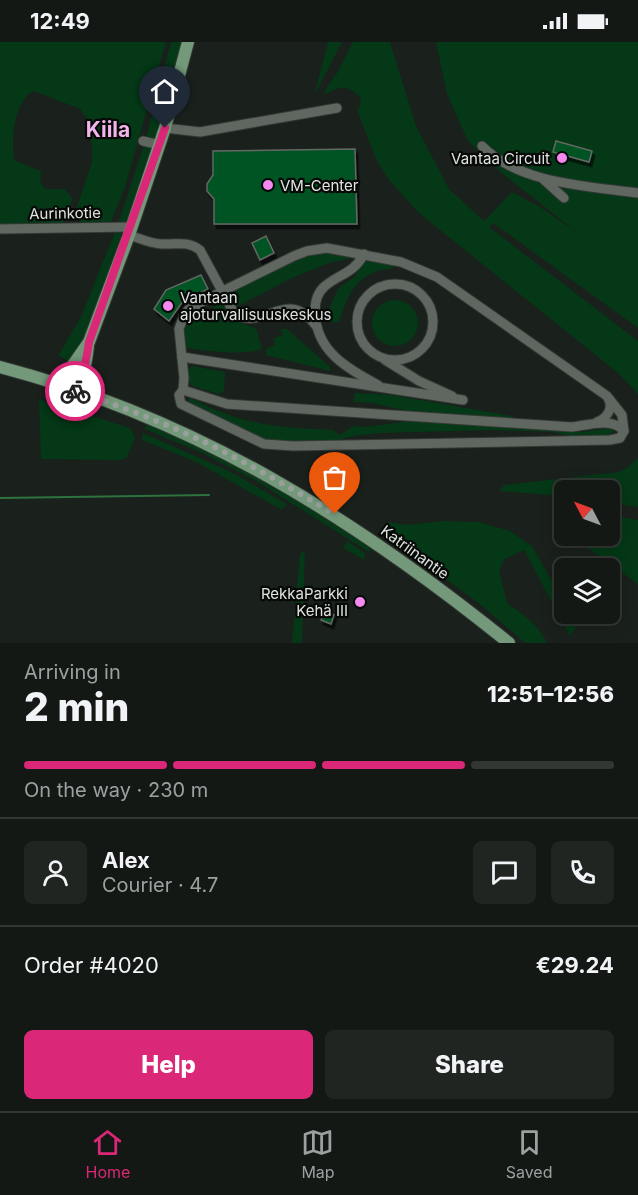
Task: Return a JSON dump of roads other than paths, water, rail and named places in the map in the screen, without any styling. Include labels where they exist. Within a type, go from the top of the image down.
[{"type":"main road","points":[[72,390],[70,377],[74,365],[89,342],[160,145],[188,42]]},
{"type":"main road","name":"Katriinantie","points":[[0,367],[42,378],[140,414],[189,435],[267,475],[368,537],[509,643]]},
{"type":"street","points":[[165,128],[200,132],[337,108]]},
{"type":"street","points":[[143,141],[160,145]]},
{"type":"street","points":[[482,146],[490,155],[506,165],[543,178],[638,193]]},
{"type":"street","points":[[543,178],[564,198]]},
{"type":"street","name":"Aurinkotie","points":[[0,229],[130,231],[160,244],[188,243],[200,250],[235,315],[241,318],[251,318],[292,308],[309,316],[317,327]]},
{"type":"street","points":[[327,248],[362,257],[409,265],[436,277],[607,396],[622,415],[624,431],[620,438],[293,446],[264,444],[183,406],[179,399],[183,390],[184,378],[179,329],[189,309],[307,251],[327,248]]},
{"type":"street","points":[[362,257],[347,274],[325,286],[320,292],[315,303],[317,327],[325,347],[334,358],[348,369],[386,388]]},
{"type":"street","points":[[403,285],[409,265]]},
{"type":"street","points":[[182,357],[463,400],[419,381],[378,356],[364,344],[360,336],[357,327],[359,309],[363,301],[377,289],[394,284],[413,288],[427,301],[432,310],[433,330],[423,348],[416,354],[397,360],[378,356]]},
{"type":"street","points":[[183,390],[227,404],[572,427],[609,423],[620,426],[624,431]]},
{"type":"street","points":[[593,424],[602,420],[609,412],[611,402],[607,396]]},
{"type":"waterway","points":[[0,498],[209,495]]},
{"type":"place","name":"Vantaa Circuit","points":[[562,158]]},
{"type":"place","name":"VM-Center","points":[[268,185]]},
{"type":"place","name":"Vantaan ajoturvallisuuskeskus","points":[[168,306]]},
{"type":"place","name":"RekkaParkki Kehä III","points":[[360,602]]},
{"type":"district","name":"Kiila","points":[[108,129]]}]
